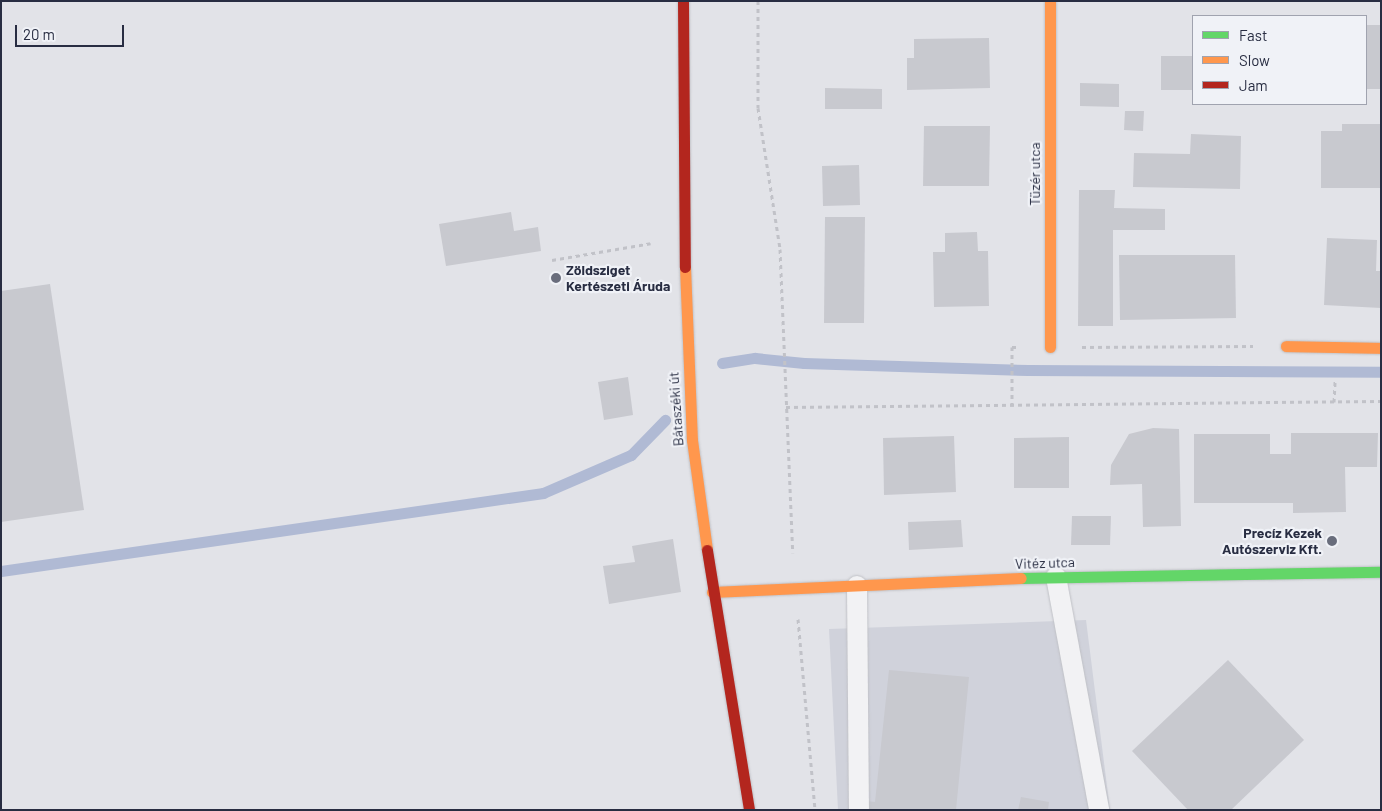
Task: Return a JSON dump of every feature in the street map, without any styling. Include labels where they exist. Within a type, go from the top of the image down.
[{"type":"street","name":"Bátaszéki út","points":[[684,1],[684,238],[692,440],[712,592],[749,810]]},
{"type":"street","name":"Tüzér utca","points":[[1050,1],[1050,347]]},
{"type":"street","points":[[1286,346],[1381,348]]},
{"type":"street","name":"Vitéz utca","points":[[712,592],[794,586],[857,586],[1056,577],[1381,572]]},
{"type":"lane","points":[[1056,577],[1099,810]]},
{"type":"lane","points":[[857,586],[859,810]]},
{"type":"path","points":[[758,1],[758,108],[780,249],[785,340],[785,392]]},
{"type":"path","points":[[552,260],[684,238]]},
{"type":"path","points":[[1012,406],[1012,347],[1286,346]]},
{"type":"path","points":[[786,407],[1381,401]]},
{"type":"shaded area","points":[[1086,620],[1110,810],[838,810],[829,629]]},
{"type":"building","points":[[1367,25],[1381,25],[1381,89],[1367,89]]},
{"type":"building","points":[[989,38],[990,88],[907,90],[907,58],[914,58],[914,39]]},
{"type":"building","points":[[1161,56],[1192,56],[1192,90],[1161,90]]},
{"type":"building","points":[[1080,83],[1119,84],[1119,107],[1080,106]]},
{"type":"building","points":[[825,88],[882,89],[882,109],[825,109]]},
{"type":"building","points":[[1125,111],[1144,111],[1143,131],[1124,130]]},
{"type":"building","points":[[1342,124],[1381,124],[1381,188],[1321,188],[1321,131],[1342,131]]},
{"type":"building","points":[[924,126],[990,126],[989,186],[923,186]]},
{"type":"building","points":[[1191,134],[1241,136],[1240,189],[1133,187],[1134,153],[1190,154]]},
{"type":"building","points":[[859,165],[860,205],[823,206],[822,166]]},
{"type":"building","points":[[1079,190],[1115,190],[1114,208],[1165,209],[1165,230],[1113,230],[1113,326],[1078,326]]},
{"type":"building","points":[[511,212],[514,231],[538,227],[541,251],[446,266],[439,224]]},
{"type":"building","points":[[825,217],[865,217],[864,323],[824,323]]},
{"type":"building","points":[[977,232],[978,251],[988,251],[989,306],[934,307],[933,252],[945,252],[945,233]]},
{"type":"building","points":[[1327,238],[1377,240],[1376,271],[1381,271],[1381,308],[1324,305]]},
{"type":"building","points":[[1119,255],[1235,255],[1236,318],[1120,320]]},
{"type":"building","points":[[50,284],[84,510],[1,522],[1,291]]},
{"type":"building","points":[[628,377],[633,415],[604,420],[598,382]]},
{"type":"building","points":[[1153,428],[1179,429],[1181,526],[1143,527],[1142,484],[1110,485],[1111,465],[1129,434]]},
{"type":"building","points":[[1291,433],[1378,433],[1377,467],[1345,467],[1346,512],[1293,513],[1293,503],[1194,503],[1194,434],[1270,434],[1270,454],[1291,454]]},
{"type":"building","points":[[954,436],[956,492],[884,495],[883,438]]},
{"type":"building","points":[[1069,437],[1069,488],[1014,488],[1014,438]]},
{"type":"building","points":[[1072,516],[1111,516],[1110,545],[1071,545]]},
{"type":"building","points":[[961,520],[963,547],[909,550],[908,522]]},
{"type":"building","points":[[673,539],[681,592],[609,604],[603,566],[635,562],[632,546]]},
{"type":"building","points":[[1228,660],[1304,740],[1231,810],[1188,810],[1132,751]]},
{"type":"building","points":[[889,670],[969,677],[956,810],[849,810],[851,799],[875,802]]},
{"type":"building","points":[[1021,797],[1049,802],[1048,810],[1018,810]]},
{"type":"waterway","points":[[722,363],[755,358],[804,363],[1028,370],[1381,372]]},
{"type":"waterway","points":[[1,571],[543,493],[631,455],[665,420]]},
{"type":"traffic: fast","points":[[1021,578],[1381,572]]},
{"type":"traffic: slow","points":[[1050,1],[1050,347]]},
{"type":"traffic: slow","points":[[685,267],[692,440],[707,550]]},
{"type":"traffic: slow","points":[[1286,346],[1381,348]]},
{"type":"traffic: slow","points":[[712,592],[1021,578]]},
{"type":"traffic: jam","points":[[683,1],[685,267]]},
{"type":"traffic: jam","points":[[707,550],[749,810]]},
{"type":"place","name":"Zöldsziget Kertészeti Áruda","points":[[556,278]]},
{"type":"place","name":"Precíz Kezek Autószerviz Kft.","points":[[1332,541]]}]
